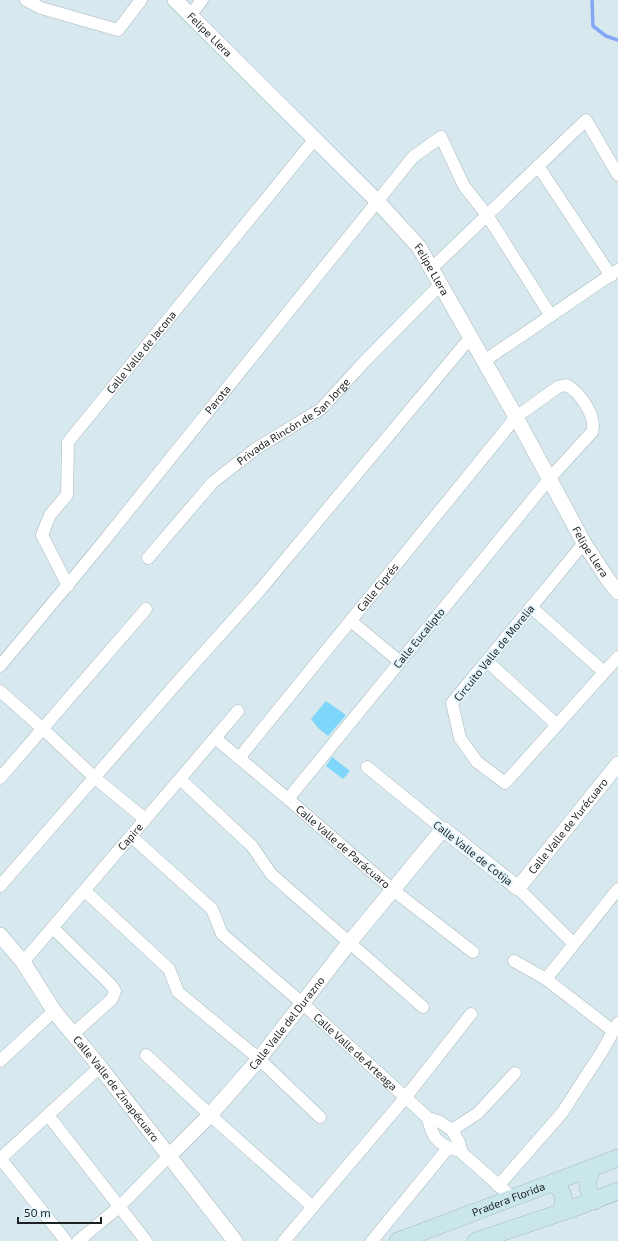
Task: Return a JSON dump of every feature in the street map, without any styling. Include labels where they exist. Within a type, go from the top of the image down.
[{"type":"main road","name":"Pradera Florida","points":[[398,1241],[618,1158]]},
{"type":"main road","points":[[592,1168],[588,1176],[587,1185],[589,1193],[594,1201]]},
{"type":"main road","points":[[553,1183],[560,1188],[564,1196],[564,1204],[561,1212]]},
{"type":"main road","points":[[484,1239],[594,1201],[618,1191]]},
{"type":"street","points":[[26,0],[44,4],[118,30],[142,0]]},
{"type":"street","name":"Felipe Llera","points":[[175,0],[377,201],[419,247],[516,417],[584,543],[618,592]]},
{"type":"street","points":[[190,16],[202,0]]},
{"type":"street","points":[[431,269],[586,120],[618,175]]},
{"type":"street","name":"Parota","points":[[0,666],[68,586],[413,157],[441,137],[464,186],[487,215]]},
{"type":"street","name":"Calle Valle de Jacona","points":[[68,586],[42,535],[50,515],[67,495],[68,442],[314,140]]},
{"type":"street","points":[[484,361],[615,273],[538,166]]},
{"type":"street","points":[[487,215],[551,316]]},
{"type":"street","name":"Privada Rincón de San Jorge","points":[[148,558],[213,482],[257,448],[321,409],[364,362],[440,285]]},
{"type":"street","points":[[0,886],[260,590],[470,338]]},
{"type":"street","name":"Calle Ciprés","points":[[239,758],[516,417],[558,387],[566,385],[572,387],[586,403],[594,426],[592,432],[550,478]]},
{"type":"street","name":"Calle Eucalipto","points":[[288,799],[550,478]]},
{"type":"street","name":"Circuito Valle de Morelia","points":[[584,543],[452,703],[460,738],[477,762],[505,783],[618,657]]},
{"type":"street","points":[[531,607],[604,672]]},
{"type":"street","points":[[0,778],[146,609]]},
{"type":"street","points":[[351,621],[400,662]]},
{"type":"street","points":[[487,661],[557,725]]},
{"type":"street","points":[[0,691],[43,728],[95,778],[145,819]]},
{"type":"street","name":"Capire","points":[[23,962],[238,711]]},
{"type":"street","name":"Calle Valle de Parácuaro","points":[[215,738],[393,890],[473,952]]},
{"type":"street","name":"Calle Valle de Yurécuaro","points":[[518,888],[618,764]]},
{"type":"street","name":"Calle Valle de Cotija","points":[[367,767],[518,888],[574,944]]},
{"type":"street","points":[[180,779],[252,846],[271,874],[423,1007]]},
{"type":"street","name":"Calle Valle del Durazno","points":[[78,1241],[119,1207],[210,1115],[259,1059],[349,943],[443,829]]},
{"type":"street","name":"Calle Valle de Arteaga","points":[[131,836],[212,909],[222,934],[302,1003],[404,1098],[428,1118],[440,1122],[452,1130]]},
{"type":"street","points":[[546,979],[618,889]]},
{"type":"street","points":[[84,891],[169,969],[178,992],[259,1059],[320,1117]]},
{"type":"street","points":[[53,928],[111,985],[115,991],[112,999],[73,1034]]},
{"type":"street","name":"Calle Valle de Zinapécuaro","points":[[0,935],[23,962],[54,1011],[100,1067],[235,1241]]},
{"type":"street","points":[[498,1186],[562,1113],[601,1053],[615,1027],[546,979],[514,961]]},
{"type":"street","points":[[0,1061],[54,1011]]},
{"type":"street","points":[[284,1241],[404,1098],[472,1014]]},
{"type":"street","points":[[146,1055],[210,1115],[313,1207]]},
{"type":"street","points":[[66,1241],[0,1158],[100,1067]]},
{"type":"street","points":[[462,1152],[459,1142],[452,1130],[478,1113],[515,1073]]},
{"type":"street","points":[[48,1115],[146,1241]]},
{"type":"street","points":[[428,1118],[431,1132],[438,1142],[448,1148],[462,1152],[513,1198]]},
{"type":"street","points":[[372,1241],[448,1148]]},
{"type":"shaded area","points":[[326,701],[346,715],[328,736],[319,729],[311,719]]},
{"type":"shaded area","points":[[332,757],[350,771],[343,779],[326,766]]},
{"type":"waterway","points":[[592,0],[593,26],[606,36],[618,40]]}]
